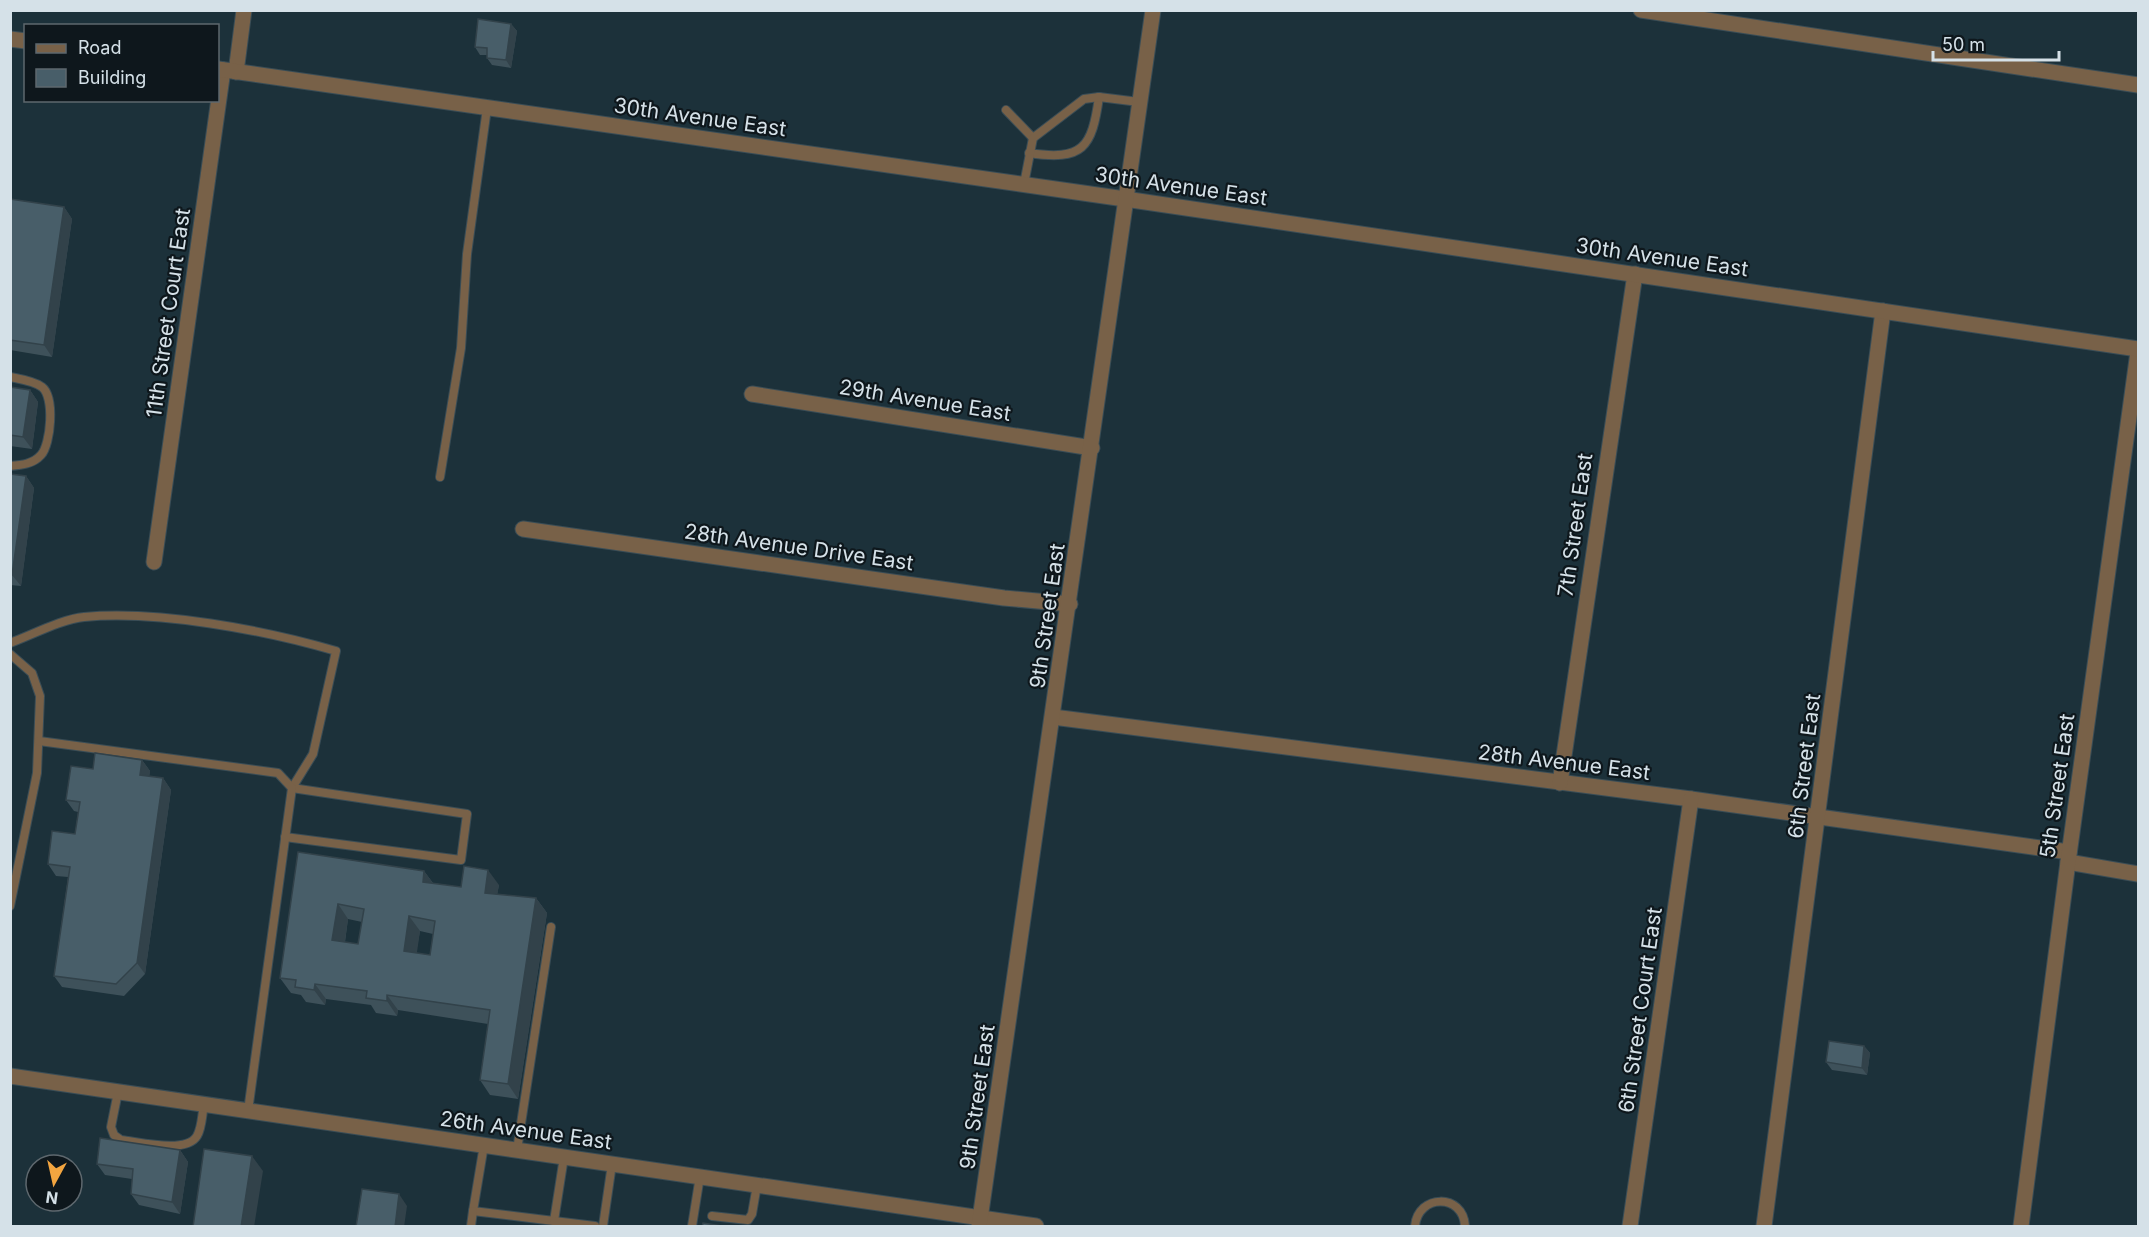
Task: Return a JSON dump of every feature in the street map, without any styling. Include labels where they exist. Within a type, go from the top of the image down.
[{"type":"street","name":"11th Street Court East","points":[[154,562],[225,70],[243,10]]},
{"type":"street","name":"9th Street East","points":[[980,1222],[1153,10]]},
{"type":"street","points":[[1641,10],[2139,85]]},
{"type":"street","name":"30th Avenue East","points":[[225,70],[1024,184],[2139,351]]},
{"type":"street","name":"7th Street East","points":[[1560,783],[1635,274]]},
{"type":"street","name":"6th Street East","points":[[1764,1227],[1883,311]]},
{"type":"street","name":"5th Street East","points":[[2021,1227],[2068,857],[2139,351]]},
{"type":"street","name":"29th Avenue East","points":[[752,394],[1092,448]]},
{"type":"street","name":"28th Avenue Drive East","points":[[523,529],[1004,598],[1070,604]]},
{"type":"street","name":"28th Avenue East","points":[[1053,717],[1819,817],[2068,857],[2139,874]]},
{"type":"street","name":"6th Street Court East","points":[[1630,1227],[1691,799]]},
{"type":"street","name":"26th Avenue East","points":[[10,1076],[700,1176],[980,1222],[1036,1227]]},
{"type":"lane","points":[[1024,184],[1033,138],[1084,99],[1099,97],[1139,102]]},
{"type":"lane","points":[[1029,153],[1065,156],[1080,149],[1087,143],[1095,127],[1099,97]]},
{"type":"lane","points":[[440,477],[460,348],[467,254],[487,108]]},
{"type":"lane","points":[[1006,110],[1033,138]]},
{"type":"lane","points":[[10,377],[43,388],[50,398],[51,410],[43,453],[34,461],[10,466]]},
{"type":"lane","points":[[10,643],[81,617],[150,616],[292,638],[336,651],[313,754],[292,788],[248,1111]]},
{"type":"lane","points":[[10,654],[32,674],[40,696],[37,773],[10,906]]},
{"type":"lane","points":[[39,741],[278,773],[292,788],[467,814],[460,860],[285,837]]},
{"type":"lane","points":[[517,1150],[551,927]]},
{"type":"lane","points":[[118,1092],[111,1127],[114,1135],[121,1140],[183,1147],[193,1142],[199,1134],[204,1104]]},
{"type":"lane","points":[[471,1227],[484,1145]]},
{"type":"lane","points":[[554,1221],[564,1157]]},
{"type":"lane","points":[[603,1227],[612,1164]]},
{"type":"lane","points":[[692,1227],[700,1176]]},
{"type":"lane","points":[[712,1216],[748,1220],[753,1214],[757,1185]]},
{"type":"lane","points":[[1415,1227],[1419,1212],[1424,1206],[1440,1201],[1455,1206],[1461,1212],[1465,1227]]},
{"type":"lane","points":[[473,1211],[595,1227]]},
{"type":"building","points":[[478,19],[511,24],[506,60],[487,58],[487,48],[475,47]]},
{"type":"building","points":[[10,199],[64,207],[44,345],[10,340]]},
{"type":"building","points":[[10,387],[30,390],[23,437],[10,435]]},
{"type":"building","points":[[10,474],[26,476],[12,575],[10,574]]},
{"type":"building","points":[[95,753],[142,760],[140,775],[163,778],[137,963],[116,984],[54,976],[70,867],[48,864],[52,831],[75,834],[80,802],[66,800],[71,766],[93,769]]},
{"type":"building","points":[[298,852],[424,871],[423,882],[461,887],[464,866],[488,870],[485,893],[536,898],[508,1084],[480,1080],[490,1010],[387,995],[387,1001],[366,998],[367,991],[315,984],[314,990],[295,987],[296,980],[280,978]],"holes":[[[338,904],[364,909],[358,944],[332,940]],[[409,916],[435,921],[430,955],[404,951]]]},
{"type":"building","points":[[1829,1041],[1864,1046],[1862,1068],[1826,1062]]},
{"type":"building","points":[[100,1138],[180,1150],[172,1202],[131,1194],[133,1169],[97,1164]]},
{"type":"building","points":[[204,1149],[252,1156],[241,1227],[193,1227]]},
{"type":"building","points":[[362,1189],[399,1194],[395,1227],[356,1227]]},
{"type":"building","points":[[703,1223],[728,1227],[702,1227]]}]
